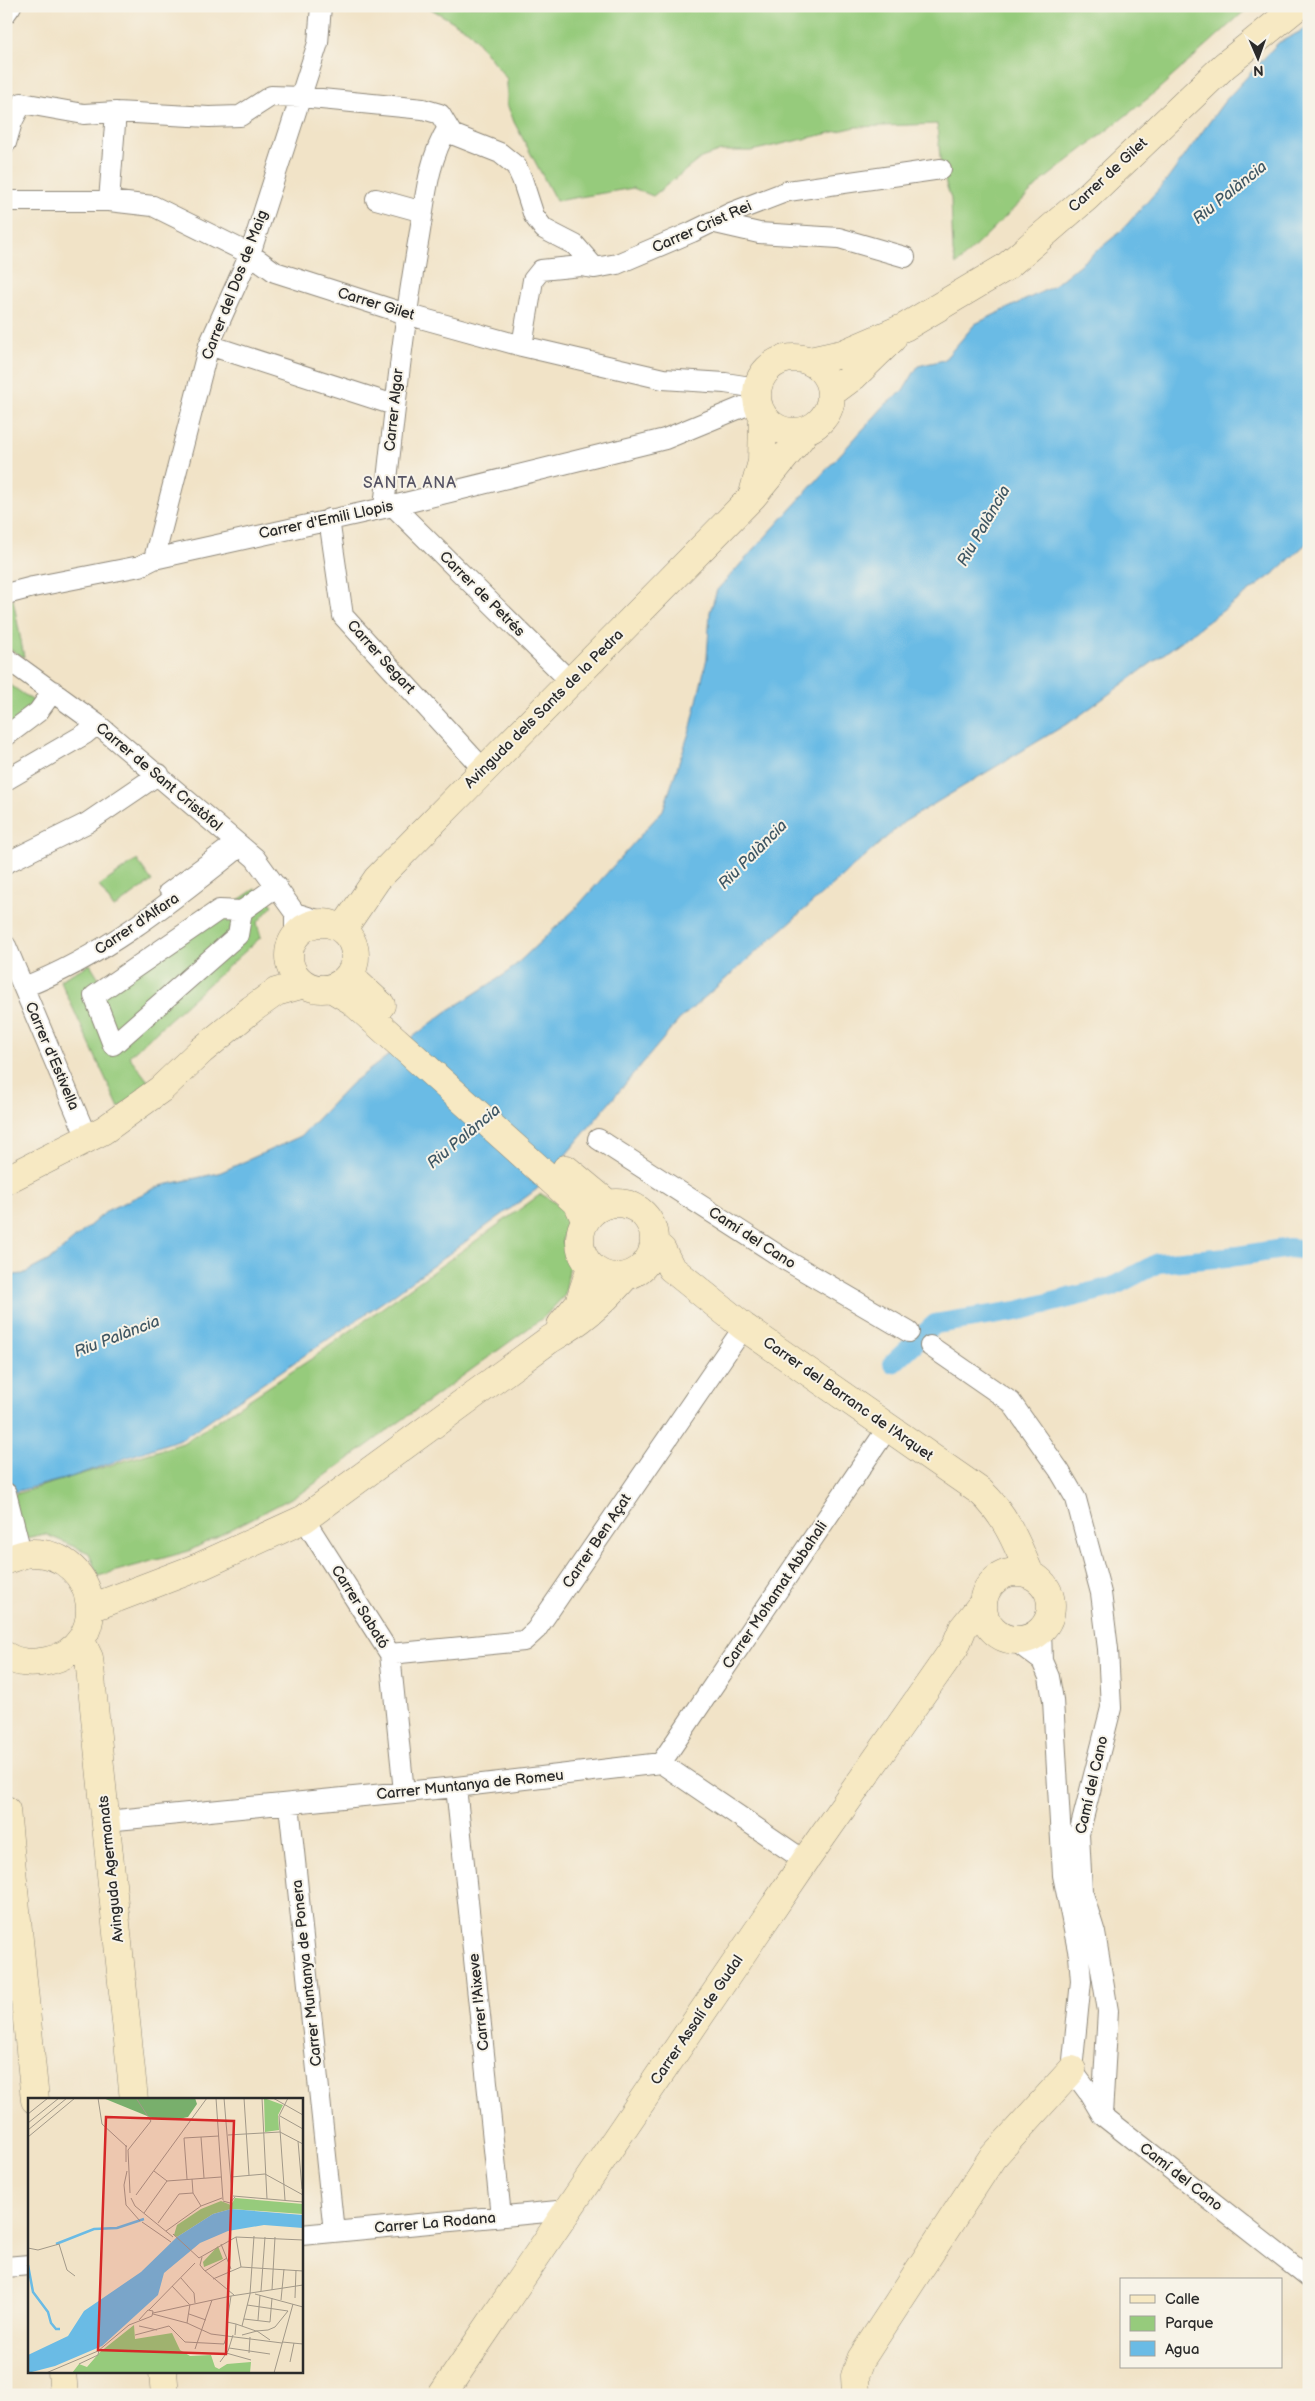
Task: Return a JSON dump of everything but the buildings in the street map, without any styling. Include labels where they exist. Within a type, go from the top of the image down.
[{"type":"street","points":[[6,13],[11,6]]},
{"type":"street","name":"Carrer del Dos de Maig","points":[[154,558],[209,345],[250,254],[318,43],[321,6]]},
{"type":"street","name":"Carrer de Gilet","points":[[810,361],[842,354],[905,326],[1006,267],[1087,196],[1224,66],[1298,6]]},
{"type":"street","points":[[6,143],[12,122],[22,103],[84,114],[116,112],[209,117],[240,116],[271,96],[301,96],[423,109],[440,114],[452,134],[500,153],[516,166],[534,216],[544,229],[575,245],[595,268]]},
{"type":"street","points":[[109,201],[116,112]]},
{"type":"street","name":"Carrer Algar","points":[[388,506],[394,405],[406,314],[428,182],[439,147],[448,128]]},
{"type":"street","name":"Carrer Crist Rei","points":[[522,346],[533,280],[541,270],[581,266],[595,268],[617,264],[788,191],[941,168]]},
{"type":"street","points":[[376,199],[423,212]]},
{"type":"street","name":"Carrer Gilet","points":[[6,201],[109,201],[153,206],[250,254],[275,272],[406,314],[522,346],[662,379],[725,383],[759,402]]},
{"type":"street","points":[[712,222],[759,232],[839,238],[905,257]]},
{"type":"street","name":"Carrer de Gilet","points":[[831,393],[854,376],[905,326]]},
{"type":"street","points":[[209,345],[394,405]]},
{"type":"street","points":[[753,496],[762,462],[759,402],[767,369],[785,359],[798,358],[810,361],[824,373],[831,393],[830,404],[825,416],[818,424],[807,430],[784,432],[773,426],[759,402]]},
{"type":"street","name":"Carrer d'Emili Llopis","points":[[6,594],[140,566],[154,558],[388,506],[665,439],[759,402]]},
{"type":"street","name":"Avinguda dels Sants de la Pedra","points":[[333,926],[753,496],[807,430]]},
{"type":"street","name":"Carrer de Petrés","points":[[388,506],[571,682]]},
{"type":"street","name":"Carrer Segart","points":[[330,519],[343,616],[484,770]]},
{"type":"street","name":"Carrer de Sant Cristòfol","points":[[6,658],[97,724],[159,774],[255,858],[277,886],[293,935]]},
{"type":"street","points":[[6,736],[38,712],[53,691]]},
{"type":"street","points":[[6,780],[85,734],[97,724]]},
{"type":"street","points":[[6,863],[88,823],[159,774]]},
{"type":"street","name":"Carrer d'Alfara","points":[[22,983],[52,976],[108,946],[178,897],[237,843]]},
{"type":"street","points":[[242,911],[238,935],[113,1045],[94,996],[219,910],[242,911],[277,886]]},
{"type":"street","points":[[276,992],[293,935],[308,925],[333,926],[351,938],[355,950],[355,962],[341,980],[322,990],[304,984],[290,968],[293,935]]},
{"type":"street","name":"Carrer d'Estivella","points":[[6,946],[87,1138]]},
{"type":"street","points":[[341,980],[361,988],[607,1203]]},
{"type":"street","points":[[341,980],[351,1000],[578,1204],[585,1220]]},
{"type":"street","points":[[6,1180],[104,1130],[161,1090],[224,1032],[276,992],[304,984]]},
{"type":"street","name":"Camí del Cano","points":[[598,1139],[790,1263],[909,1332]]},
{"type":"street","points":[[87,1596],[124,1594],[201,1566],[304,1519],[549,1340],[578,1324],[641,1263],[652,1226],[642,1211],[626,1203],[607,1203],[594,1209],[585,1220],[579,1240],[582,1255],[591,1267],[601,1274],[613,1277],[641,1263]]},
{"type":"street","name":"Carrer del Barranc de l'Arquet","points":[[641,1263],[662,1250],[671,1268],[744,1327],[982,1492],[996,1506],[1013,1540],[1018,1545],[1017,1574]]},
{"type":"street","points":[[549,1340],[579,1303],[591,1267]]},
{"type":"street","name":"Carrer Ben Açat","points":[[390,1654],[524,1641],[536,1630],[744,1327]]},
{"type":"street","name":"Camí del Cano","points":[[930,1346],[1011,1402],[1039,1442],[1076,1499],[1102,1593],[1108,1649],[1111,1708],[1078,1834],[1082,1891],[1095,1933],[1108,2011],[1102,2115],[1309,2278]]},
{"type":"street","name":"Carrer Mohamat Abbahali","points":[[661,1763],[889,1426]]},
{"type":"street","points":[[6,1493],[14,1558],[31,1553],[57,1557],[78,1573],[87,1596],[89,1624],[80,1641],[60,1658],[32,1664],[6,1656]]},
{"type":"street","name":"Carrer Sabató","points":[[304,1519],[390,1654],[404,1792]]},
{"type":"street","points":[[1005,1636],[1024,1639],[1041,1630],[1048,1621],[1051,1599],[1047,1589],[1040,1580],[1017,1574],[989,1586],[983,1603],[984,1614],[989,1625],[1005,1636],[1042,1661]]},
{"type":"street","name":"Carrer Assalí de Gudal","points":[[442,2395],[805,1861],[954,1647],[963,1628],[983,1603]]},
{"type":"street","points":[[856,2395],[855,2376],[861,2359],[992,2158],[1072,2070],[1081,1981],[1079,1955],[1063,1874],[1053,1700],[1049,1677],[1042,1661],[1041,1630]]},
{"type":"street","name":"Carrer Assalí de Gudal","points":[[954,1647],[984,1632],[1005,1636]]},
{"type":"street","name":"Avinguda Agermanats","points":[[80,1641],[89,1658],[134,2098]]},
{"type":"street","points":[[661,1763],[805,1861]]},
{"type":"street","name":"Carrer Muntanya de Romeu","points":[[106,1822],[456,1787],[661,1763]]},
{"type":"street","name":"Carrer l'Aixeve","points":[[456,1787],[501,2216]]},
{"type":"street","name":"Carrer Muntanya de Ponera","points":[[289,1804],[334,2232]]},
{"type":"street","points":[[7,1824],[35,2098]]},
{"type":"street","points":[[1072,2070],[1102,2115]]},
{"type":"street","name":"Carrer La Rodana","points":[[302,2235],[568,2210]]},
{"type":"street","points":[[6,2267],[28,2265]]},
{"type":"street","points":[[62,2374],[64,2395]]},
{"type":"street","points":[[162,2374],[165,2395]]},
{"type":"lane","points":[[164,890],[237,843]]},
{"type":"lane","points":[[22,983],[68,961],[104,938]]},
{"type":"green space","points":[[426,6],[1250,6],[1151,96],[1042,181],[956,265],[953,252],[951,199],[941,169],[937,124],[856,127],[751,151],[721,151],[701,158],[653,196],[633,188],[556,201],[514,122],[507,104],[507,79],[469,31]]},
{"type":"green space","points":[[13,599],[24,657],[6,647],[6,601]]},
{"type":"green space","points":[[6,682],[42,707],[6,736]]},
{"type":"green space","points":[[137,860],[152,881],[114,908],[99,886]]},
{"type":"green space","points":[[255,889],[273,905],[257,923],[261,937],[129,1056],[151,1085],[119,1108],[60,980],[90,964],[105,988]]},
{"type":"green space","points":[[541,1194],[570,1212],[562,1240],[570,1263],[565,1295],[544,1317],[303,1492],[189,1551],[98,1576],[89,1553],[45,1534],[6,1542],[6,1497],[183,1443],[311,1359]]},
{"type":"water","name":"Riu Palància","points":[[1309,27],[1309,541],[1277,571],[1075,719],[904,822],[679,1020],[537,1189],[393,1295],[183,1438],[68,1478],[6,1494],[6,1276],[23,1274],[51,1259],[108,1210],[160,1186],[219,1173],[301,1136],[352,1083],[446,1012],[507,973],[574,910],[663,810],[691,727],[707,658],[710,612],[717,590],[886,404],[903,391],[918,366],[944,360],[975,324],[1052,287],[1120,232],[1167,180],[1224,102],[1278,43]]},
{"type":"waterway","points":[[893,1363],[935,1324],[1017,1311],[1112,1287],[1158,1263],[1238,1256],[1289,1248],[1309,1250]]},
{"type":"district","name":"SANTA ANA","points":[[410,483]]}]
